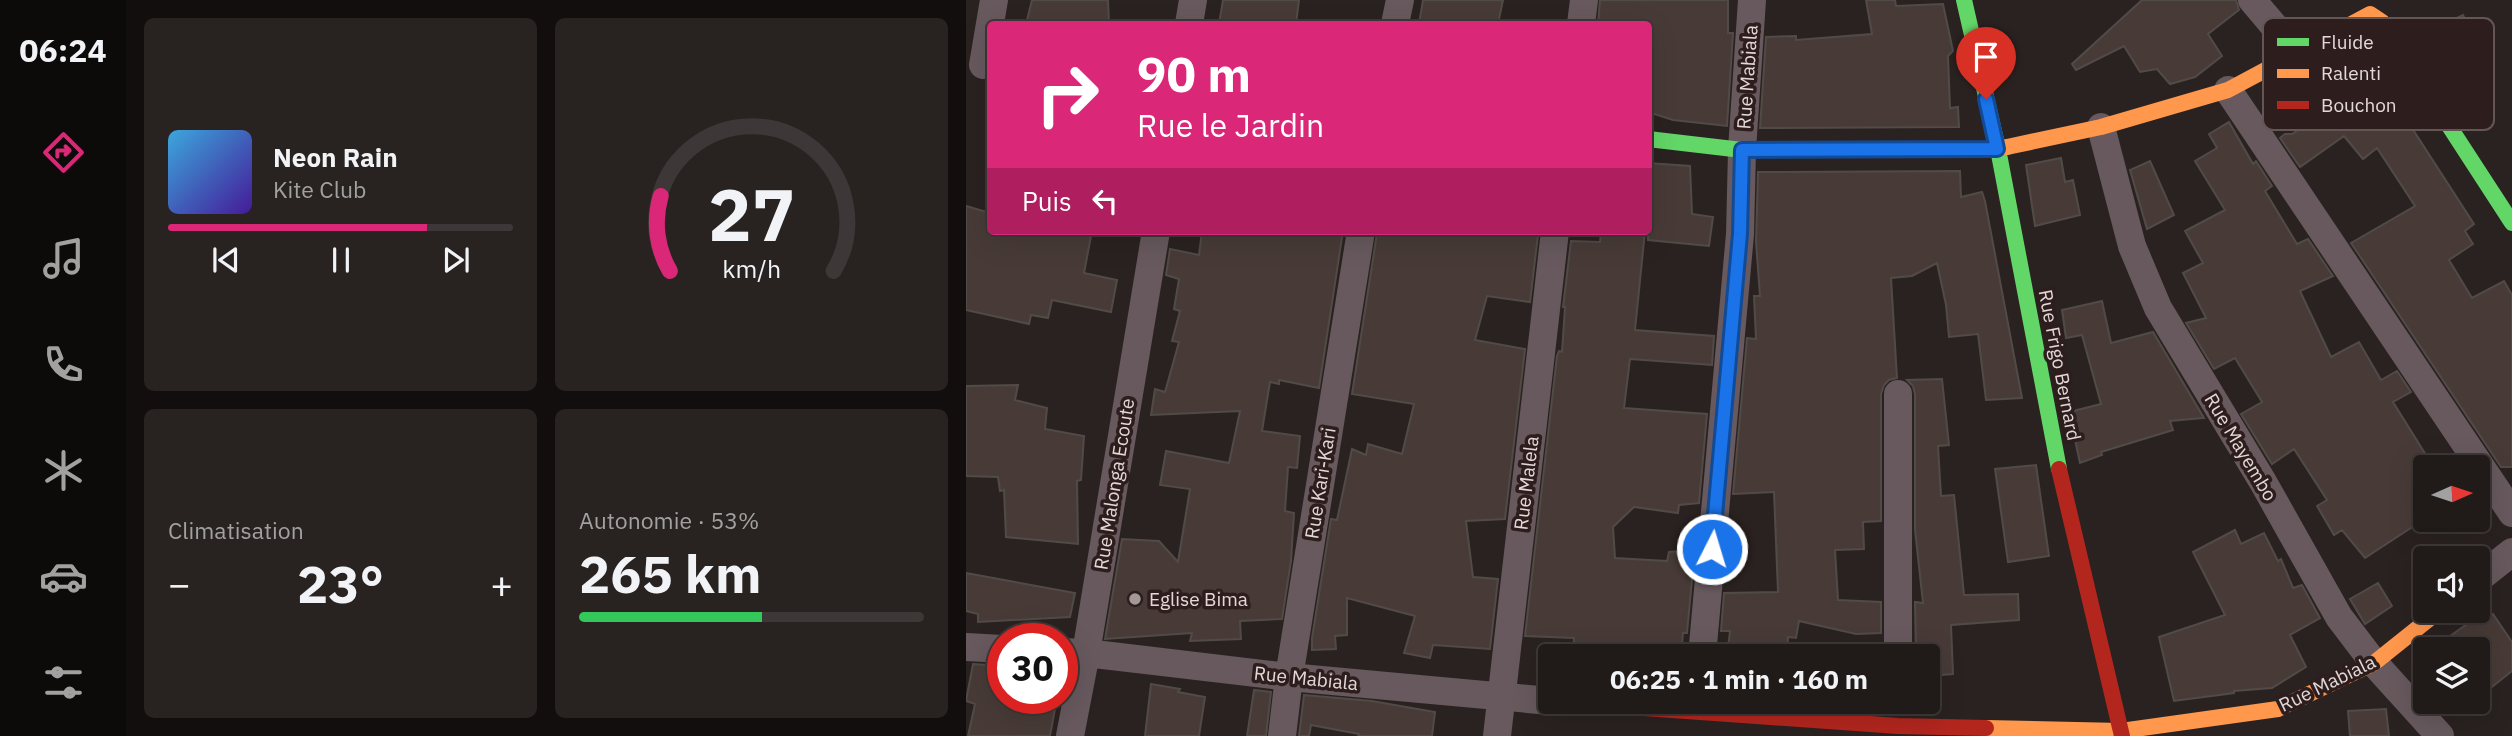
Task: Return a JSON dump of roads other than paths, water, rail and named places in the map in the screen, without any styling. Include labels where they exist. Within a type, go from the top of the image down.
[{"type":"street","points":[[989,21],[994,0]]},
{"type":"street","points":[[1190,21],[1193,0]]},
{"type":"street","points":[[1396,21],[1399,0]]},
{"type":"street","points":[[1581,21],[1584,0]]},
{"type":"street","name":"Rue Mabiala","points":[[1703,644],[1740,234],[1742,150],[1752,0]]},
{"type":"street","name":"Rue Frigo Bernard","points":[[1964,0],[1997,149],[2050,429],[2122,733]]},
{"type":"street","points":[[2252,0],[2267,18]]},
{"type":"street","points":[[2362,18],[2370,14],[2379,18]]},
{"type":"street","points":[[980,65],[987,32]]},
{"type":"street","points":[[1652,139],[1742,150],[1997,149],[2101,127],[2228,90],[2263,70]]},
{"type":"street","points":[[2228,90],[2512,513]]},
{"type":"street","name":"Rue Mayembo","points":[[2101,127],[2132,246],[2158,308],[2263,482],[2339,617],[2374,663],[2440,736]]},
{"type":"street","points":[[2452,130],[2512,223]]},
{"type":"street","name":"Rue Malonga Ecoute","points":[[1078,631],[1155,235]]},
{"type":"street","name":"Rue Kari-Kari","points":[[1282,736],[1289,677],[1360,235]]},
{"type":"street","name":"Rue Malela","points":[[1497,736],[1555,235]]},
{"type":"street","points":[[1898,394],[1898,644]]},
{"type":"street","points":[[2490,569],[2512,552]]},
{"type":"street","name":"Rue Mabiala","points":[[1669,714],[1696,717],[1898,714],[2122,733],[2278,709],[2374,663],[2424,623]]},
{"type":"street","points":[[966,647],[987,648]]},
{"type":"street","name":"Rue Mabiala","points":[[1078,652],[1289,677],[1538,700]]},
{"type":"street","name":"Rue Malonga Ecoute","points":[[1070,736],[1071,714]]},
{"type":"place","name":"Eglise Bima","points":[[1135,599]]}]
